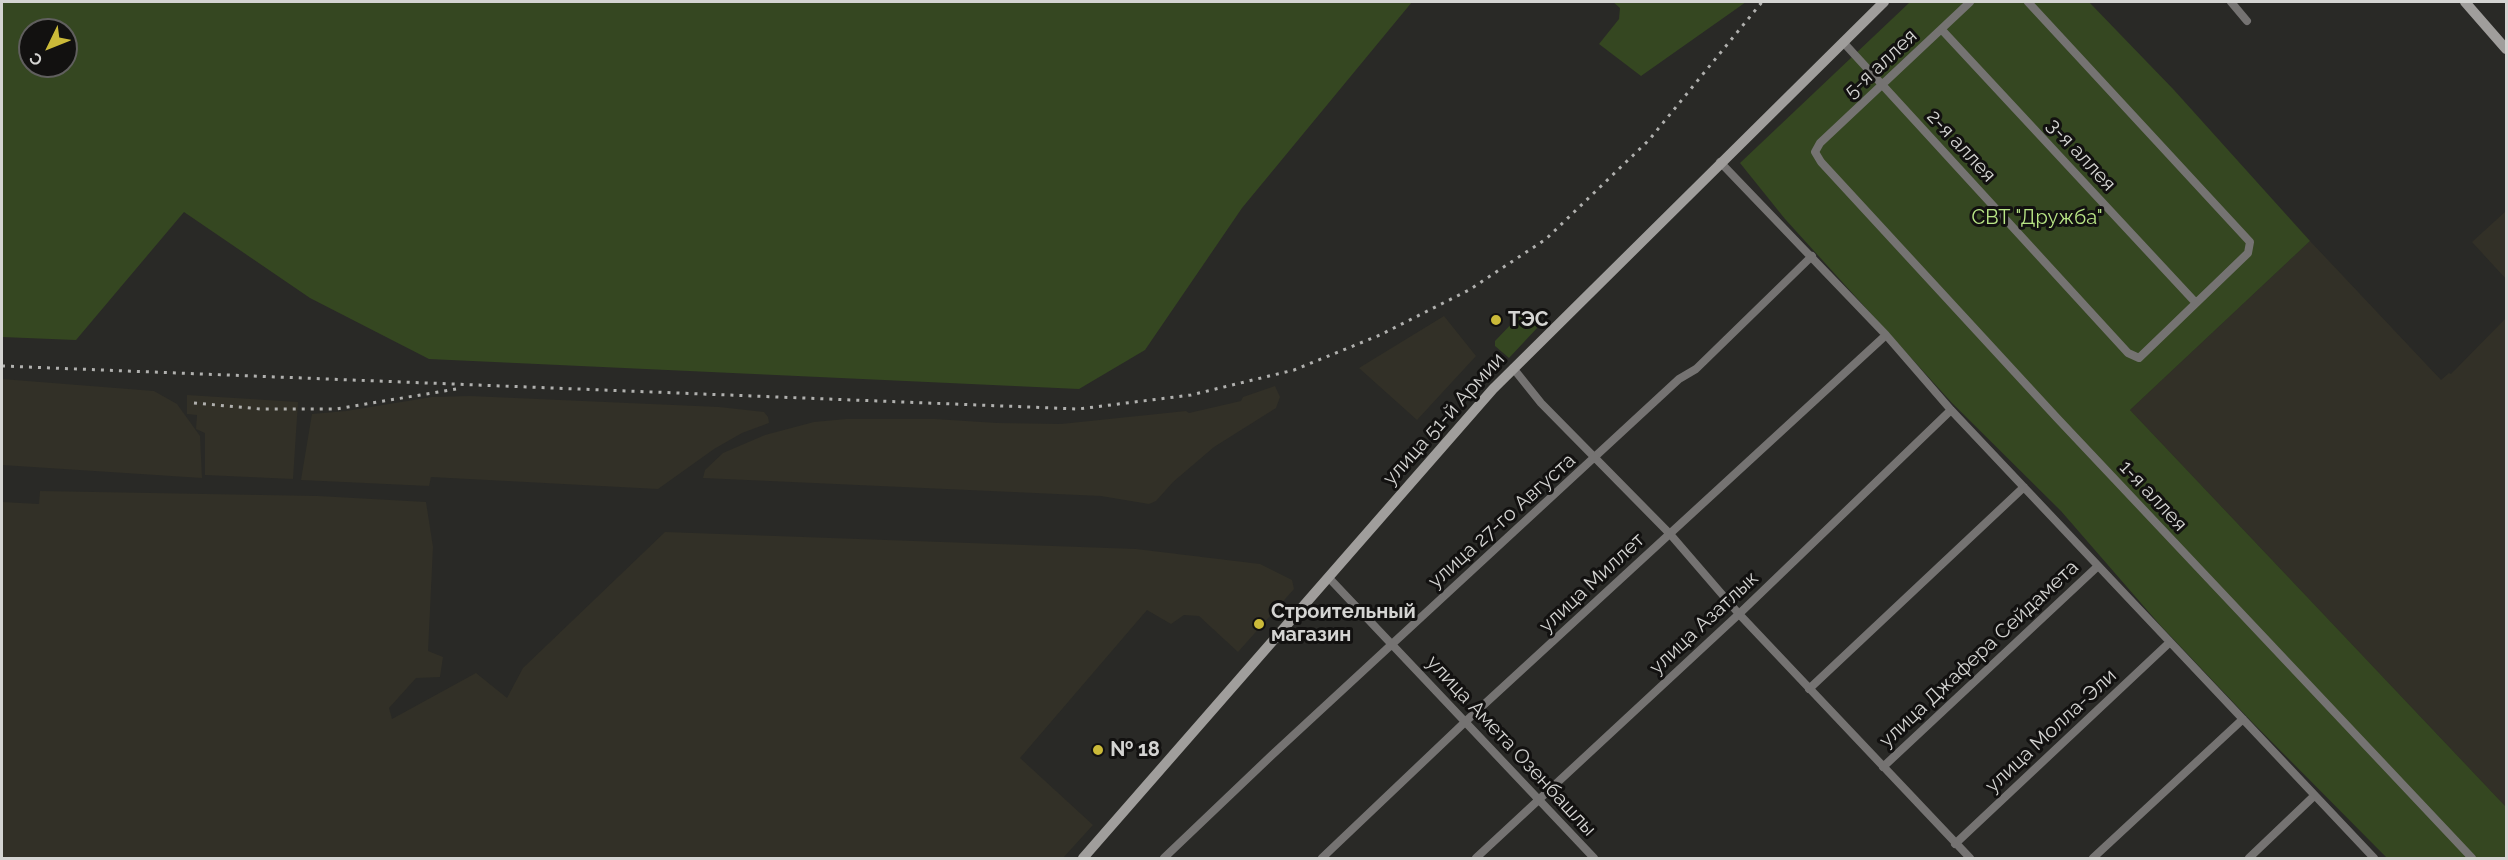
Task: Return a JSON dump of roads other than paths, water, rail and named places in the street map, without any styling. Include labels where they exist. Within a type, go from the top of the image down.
[{"type":"main road","name":"улица 51-й Армии","points":[[1083,858],[1420,471],[1513,368],[1884,2]]},
{"type":"main road","points":[[2465,2],[2506,49]]},
{"type":"street","name":"5-я аллея","points":[[1815,152],[1820,143],[1970,2]]},
{"type":"street","points":[[2028,2],[2250,242],[2248,254],[2196,303]]},
{"type":"street","points":[[2231,2],[2247,21]]},
{"type":"street","name":"3-я аллея","points":[[1942,30],[2196,303]]},
{"type":"street","name":"2-я аллея","points":[[1843,42],[2128,353],[2139,358],[2196,303]]},
{"type":"street","name":"1-я аллея","points":[[1815,152],[1821,162],[2057,418],[2472,858]]},
{"type":"street","points":[[1720,162],[1812,256],[1886,335],[1951,410],[2374,858]]},
{"type":"street","name":"улица 27-го Августа","points":[[1164,858],[1391,644],[1679,379],[1695,369],[1812,256]]},
{"type":"street","name":"улица Миллет","points":[[1322,858],[1465,722],[1886,335]]},
{"type":"street","points":[[1513,368],[1541,403],[1670,534],[1738,614],[1970,858]]},
{"type":"street","name":"улица Азатлык","points":[[1476,858],[1738,614],[1951,410]]},
{"type":"street","points":[[1809,689],[2024,487]]},
{"type":"street","name":"улица Джафера Сейдамета","points":[[1883,767],[2098,566]]},
{"type":"street","name":"улица Амета Озенбашлы","points":[[1329,578],[1594,858]]},
{"type":"street","name":"улица Молла-Эли","points":[[1956,843],[2170,642]]},
{"type":"street","points":[[2093,858],[2243,719]]},
{"type":"street","points":[[2249,858],[2314,795]]},
{"type":"railway","points":[[2,366],[1078,409],[1191,395],[1294,370],[1380,335],[1469,290],[1546,239],[1649,140],[1762,2]]},
{"type":"railway","points":[[194,403],[261,409],[336,409],[456,389]]},
{"type":"place","name":"ТЭС","points":[[1496,320]]},
{"type":"place","name":"Строительный магазин","points":[[1259,624]]},
{"type":"place","name":"№ 18","points":[[1098,750]]},
{"type":"park label","name":"СВТ \"Дружба\"","points":[[2037,218]]}]
